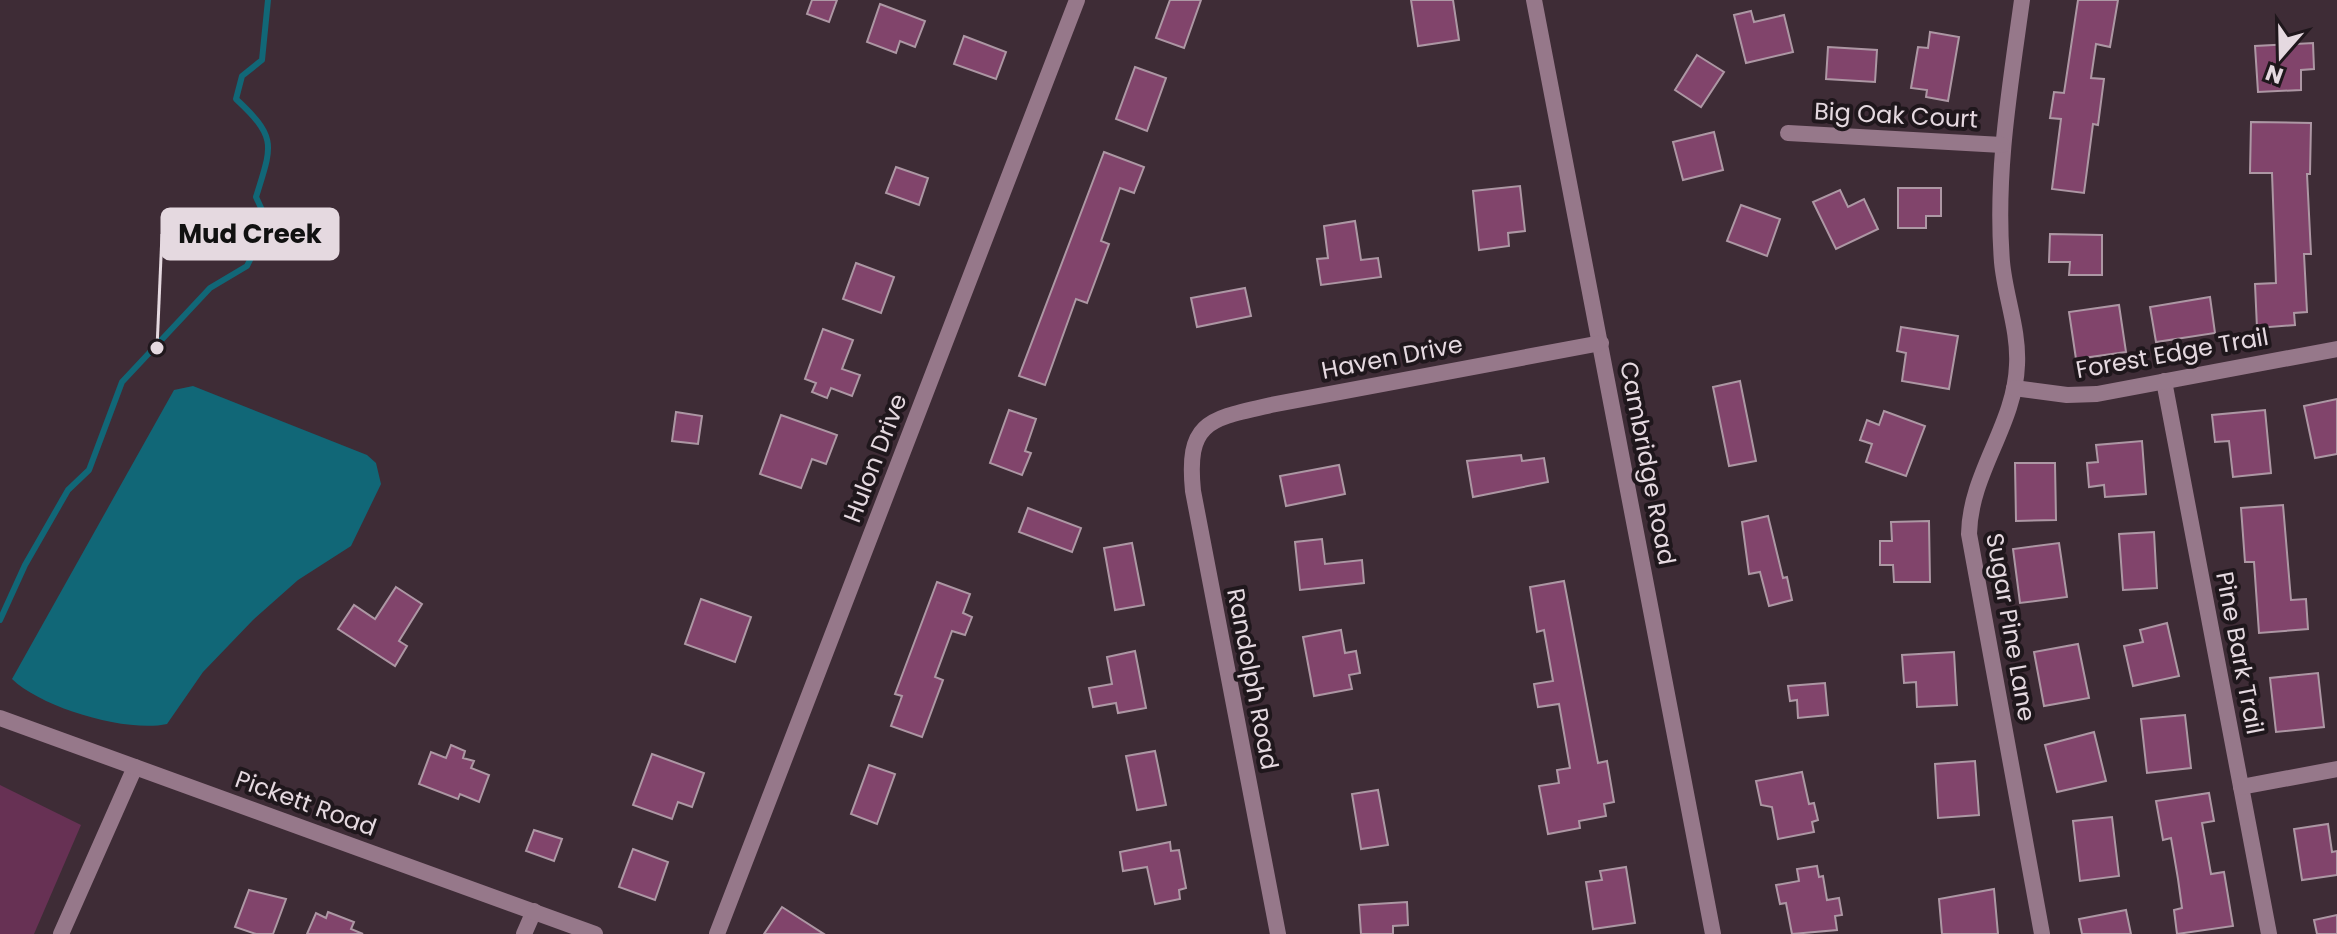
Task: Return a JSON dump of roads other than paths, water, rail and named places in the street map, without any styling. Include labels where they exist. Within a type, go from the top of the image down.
[{"type":"street","name":"Cambridge Road","points":[[1534,0],[1713,934]]},
{"type":"street","name":"Sugar Pine Lane","points":[[2022,0],[2002,145],[2002,263],[2017,348],[2014,388],[1973,496],[1969,534],[2042,934]]},
{"type":"street","name":"Hulon Drive","points":[[717,934],[1073,1]]},
{"type":"street","name":"Big Oak Court","points":[[1788,133],[2002,145]]},
{"type":"street","name":"Haven Drive","points":[[1198,433],[1220,416],[1601,343]]},
{"type":"street","name":"Forest Edge Trail","points":[[2014,388],[2067,395],[2164,381],[2337,349]]},
{"type":"street","name":"Pine Bark Trail","points":[[2164,381],[2269,934]]},
{"type":"street","name":"Randolph Road","points":[[1198,433],[1190,458],[1193,491],[1278,934]]},
{"type":"street","name":"Pickett Road","points":[[0,718],[595,934]]},
{"type":"street","points":[[61,934],[135,767]]},
{"type":"street","points":[[2241,787],[2337,769]]},
{"type":"street","points":[[524,934],[534,911]]},
{"type":"water","points":[[193,386],[367,455],[376,463],[381,484],[351,546],[298,580],[253,620],[203,672],[167,724],[130,725],[108,721],[43,700],[12,679],[174,390]]},
{"type":"waterway","points":[[0,620],[25,565],[68,490],[89,470],[122,382],[210,288],[247,266],[268,223],[256,197],[266,165],[268,143],[259,123],[236,99],[242,76],[262,60],[268,0]]},
{"type":"place","name":"Mud Creek","points":[[157,348]]}]
